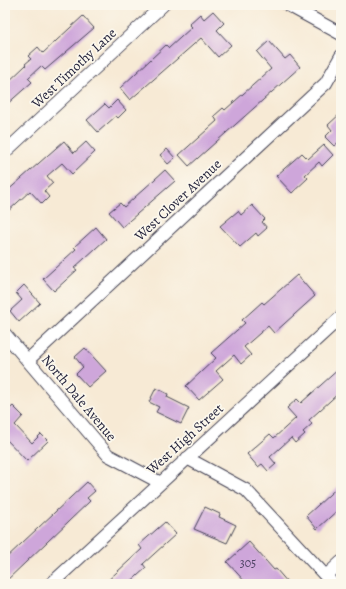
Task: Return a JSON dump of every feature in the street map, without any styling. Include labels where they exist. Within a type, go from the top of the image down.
[{"type":"street","name":"West Timothy Lane","points":[[5,152],[163,5]]},
{"type":"street","points":[[293,6],[341,34]]},
{"type":"street","name":"West Clover Avenue","points":[[28,360],[326,83],[341,56]]},
{"type":"street","name":"West High Street","points":[[51,584],[160,482],[341,317]]},
{"type":"street","name":"North Dale Avenue","points":[[5,334],[108,455],[160,482]]},
{"type":"street","points":[[187,458],[246,490],[330,580],[341,562]]},
{"type":"building","points":[[213,11],[224,23],[217,30],[231,45],[218,57],[201,38],[130,100],[120,88],[166,45],[169,48],[192,27],[189,24],[200,14],[204,19]]},
{"type":"building","points":[[83,16],[94,28],[45,70],[41,66],[28,78],[32,82],[5,106],[5,85],[31,59],[28,56],[38,47],[43,53]]},
{"type":"building","points":[[269,41],[285,59],[290,55],[300,67],[189,166],[179,155],[217,121],[214,116],[223,108],[225,110],[271,69],[257,52]]},
{"type":"building","points":[[117,100],[126,110],[118,118],[116,116],[98,132],[87,120],[105,104],[109,108]]},
{"type":"building","points":[[341,113],[341,140],[334,146],[325,137],[332,130],[328,125]]},
{"type":"building","points":[[64,141],[74,153],[86,142],[95,152],[72,174],[62,163],[47,176],[53,183],[44,191],[49,197],[42,204],[30,191],[5,214],[5,193]]},
{"type":"building","points":[[324,145],[333,155],[322,166],[319,162],[305,175],[308,178],[292,193],[276,176],[302,153],[308,159]]},
{"type":"building","points":[[167,149],[175,158],[168,164],[160,155]]},
{"type":"building","points":[[165,170],[175,181],[122,227],[109,212],[120,203],[124,207]]},
{"type":"building","points":[[252,205],[265,219],[262,222],[267,228],[258,236],[256,233],[240,247],[220,226],[238,211],[241,215]]},
{"type":"building","points":[[96,227],[106,239],[74,268],[77,270],[54,291],[43,279],[76,249],[74,247]]},
{"type":"building","points":[[297,275],[315,296],[274,333],[268,326],[244,347],[251,355],[241,364],[234,355],[216,371],[223,379],[199,400],[186,386],[216,358],[211,353],[245,323],[242,320],[262,302],[264,304]]},
{"type":"building","points":[[24,285],[40,303],[19,322],[10,311],[22,300],[16,293]]},
{"type":"building","points":[[85,348],[106,371],[88,387],[76,374],[83,367],[75,357]]},
{"type":"building","points":[[341,367],[341,391],[309,420],[312,424],[303,432],[305,434],[295,443],[291,438],[270,457],[276,464],[268,471],[262,464],[258,467],[247,454],[270,434],[274,438],[296,418],[287,408],[297,399],[301,403]]},
{"type":"building","points":[[156,388],[168,394],[167,397],[189,408],[181,424],[156,412],[159,407],[149,402]]},
{"type":"building","points":[[13,406],[23,416],[15,425],[32,443],[41,434],[48,441],[27,461],[5,438],[5,413]]},
{"type":"building","points":[[87,482],[95,491],[87,498],[90,501],[5,582],[5,559]]},
{"type":"building","points":[[341,484],[341,507],[317,529],[306,516]]},
{"type":"building","points":[[205,507],[220,514],[219,517],[236,525],[227,543],[194,529]]},
{"type":"building","points":[[165,522],[176,534],[143,564],[146,568],[128,584],[104,584],[142,549],[139,545]]},
{"type":"building","points":[[249,542],[274,570],[276,569],[289,584],[247,584],[227,562]]}]
